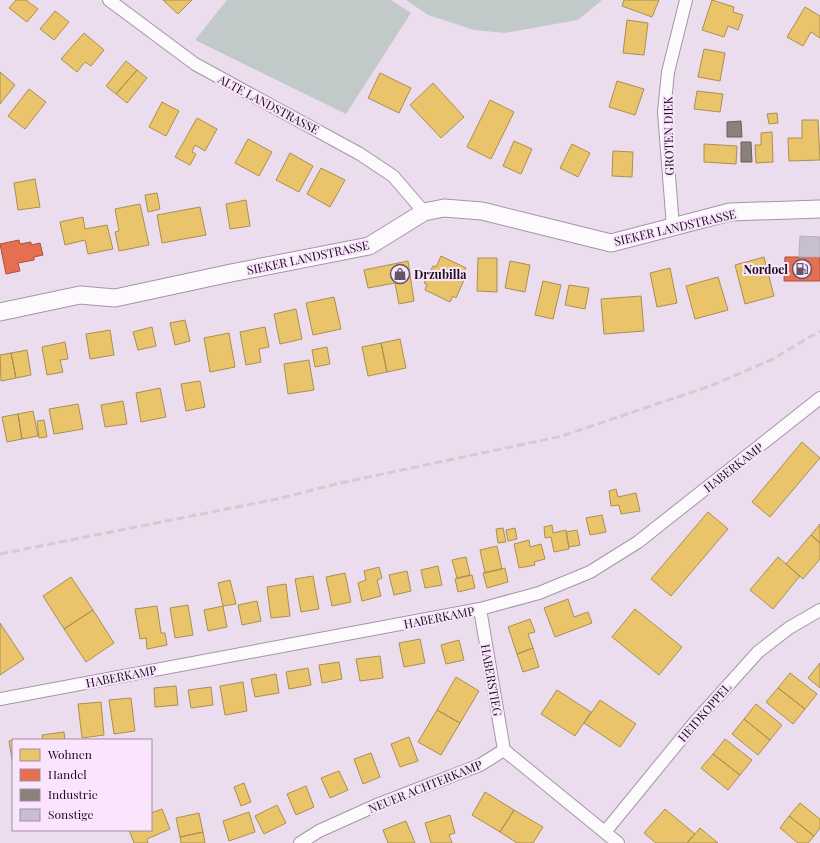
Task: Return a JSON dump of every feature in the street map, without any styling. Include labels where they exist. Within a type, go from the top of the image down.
[{"type":"street","name":"ALTE LANDSTRASSE","points":[[109,0],[195,64],[360,154],[393,176],[424,212]]},
{"type":"street","name":"GROTEN DIEK","points":[[673,227],[664,112],[668,72],[680,17],[686,0]]},
{"type":"street","name":"SIEKER LANDSTRASSE","points":[[0,312],[80,295],[115,298],[231,273],[369,246],[424,212],[444,208],[482,211],[611,243],[655,233],[730,212],[820,209]]},
{"type":"street","name":"HABERKAMP","points":[[0,699],[480,609],[539,593],[590,572],[638,542],[820,398]]},
{"type":"street","name":"HABERSTIEG","points":[[480,609],[504,750]]},
{"type":"street","name":"HEIDKOPPEL","points":[[605,832],[695,722],[758,652],[789,628],[820,610]]},
{"type":"street","points":[[504,750],[618,843]]},
{"type":"street","name":"NEUER ACHTERKAMP","points":[[300,843],[319,832],[379,804],[480,765],[504,750]]},
{"type":"shaded area","points":[[227,0],[391,0],[411,13],[346,114],[195,40]]},
{"type":"shaded area","points":[[406,0],[602,0],[578,20],[505,33],[474,30],[428,15]]},
{"type":"building: Wohnen","points":[[16,0],[26,0],[38,9],[27,22],[9,8]]},
{"type":"building: Wohnen","points":[[163,0],[192,0],[178,14]]},
{"type":"building: Wohnen","points":[[624,0],[659,0],[652,17],[622,6]]},
{"type":"building: Wohnen","points":[[712,0],[734,7],[733,12],[743,15],[738,30],[728,26],[724,37],[702,30]]},
{"type":"building: Wohnen","points":[[805,7],[820,16],[820,38],[811,32],[803,46],[787,37]]},
{"type":"building: Wohnen","points":[[55,11],[69,22],[54,40],[40,29]]},
{"type":"building: Wohnen","points":[[627,20],[648,23],[644,55],[623,53]]},
{"type":"building: Wohnen","points":[[84,33],[104,50],[91,66],[85,62],[77,72],[61,59]]},
{"type":"building: Wohnen","points":[[704,49],[725,53],[720,81],[698,77]]},
{"type":"building: Wohnen","points":[[126,61],[137,70],[116,94],[106,86]]},
{"type":"building: Wohnen","points":[[137,70],[147,78],[127,103],[116,94]]},
{"type":"building: Wohnen","points":[[0,72],[15,85],[0,104]]},
{"type":"building: Wohnen","points":[[380,73],[411,88],[399,113],[368,98]]},
{"type":"building: Wohnen","points":[[617,81],[644,89],[635,115],[609,107]]},
{"type":"building: Wohnen","points":[[433,83],[464,117],[441,138],[410,105]]},
{"type":"building: Wohnen","points":[[29,89],[46,102],[25,129],[8,116]]},
{"type":"building: Wohnen","points":[[697,91],[723,94],[720,112],[694,109]]},
{"type":"building: Wohnen","points":[[490,100],[514,112],[491,159],[467,147]]},
{"type":"building: Wohnen","points":[[162,102],[179,111],[166,136],[149,127]]},
{"type":"building: Wohnen","points":[[777,113],[778,123],[769,124],[767,114]]},
{"type":"building: Wohnen","points":[[197,118],[217,129],[205,151],[195,145],[192,152],[196,154],[190,165],[175,157]]},
{"type":"building: Wohnen","points":[[802,120],[818,120],[820,160],[789,161],[788,138],[802,138]]},
{"type":"building: Wohnen","points":[[772,132],[773,162],[756,163],[755,145],[761,145],[761,133]]},
{"type":"building: Wohnen","points":[[248,139],[272,152],[259,176],[235,163]]},
{"type":"building: Wohnen","points":[[514,141],[532,149],[521,174],[503,166]]},
{"type":"building: Wohnen","points":[[572,144],[590,153],[578,177],[560,168]]},
{"type":"building: Wohnen","points":[[704,144],[737,146],[736,164],[704,162]]},
{"type":"building: Wohnen","points":[[613,151],[633,152],[632,177],[612,176]]},
{"type":"building: Wohnen","points":[[290,153],[313,166],[299,192],[276,180]]},
{"type":"building: Wohnen","points":[[321,168],[345,180],[330,207],[307,194]]},
{"type":"building: Wohnen","points":[[35,179],[40,207],[18,210],[14,183]]},
{"type":"building: Wohnen","points":[[157,193],[160,209],[148,212],[145,195]]},
{"type":"building: Wohnen","points":[[246,200],[250,226],[230,229],[226,204]]},
{"type":"building: Wohnen","points":[[140,204],[149,245],[119,251],[115,232],[119,231],[115,209]]},
{"type":"building: Wohnen","points":[[200,207],[206,235],[162,243],[157,215]]},
{"type":"building: Wohnen","points":[[83,217],[85,229],[107,225],[113,249],[88,254],[85,240],[65,245],[60,222]]},
{"type":"building: Wohnen","points":[[441,256],[466,268],[461,279],[464,280],[456,298],[453,296],[450,302],[425,290],[427,284],[424,283],[433,266],[436,267]]},
{"type":"building: Wohnen","points":[[764,257],[774,296],[745,304],[735,265]]},
{"type":"building: Wohnen","points":[[478,258],[497,258],[497,292],[477,291]]},
{"type":"building: Wohnen","points":[[408,261],[414,301],[399,304],[395,283],[368,288],[364,270]]},
{"type":"building: Wohnen","points":[[510,261],[530,265],[525,292],[505,288]]},
{"type":"building: Wohnen","points":[[670,268],[677,303],[657,307],[650,273]]},
{"type":"building: Wohnen","points":[[718,277],[728,310],[695,319],[686,286]]},
{"type":"building: Wohnen","points":[[543,281],[561,285],[553,319],[535,315]]},
{"type":"building: Wohnen","points":[[569,285],[589,288],[585,309],[565,305]]},
{"type":"building: Wohnen","points":[[641,296],[644,331],[604,334],[601,299]]},
{"type":"building: Wohnen","points":[[334,297],[341,329],[313,335],[306,303]]},
{"type":"building: Wohnen","points":[[296,309],[302,339],[280,344],[274,314]]},
{"type":"building: Wohnen","points":[[185,320],[190,341],[175,345],[170,323]]},
{"type":"building: Wohnen","points":[[152,327],[156,346],[138,350],[133,332]]},
{"type":"building: Wohnen","points":[[265,327],[269,347],[259,349],[261,362],[246,365],[240,332]]},
{"type":"building: Wohnen","points":[[110,330],[114,355],[90,359],[86,334]]},
{"type":"building: Wohnen","points":[[229,333],[235,367],[210,372],[204,338]]},
{"type":"building: Wohnen","points":[[400,339],[406,368],[387,372],[381,343]]},
{"type":"building: Wohnen","points":[[65,342],[68,359],[60,360],[63,372],[47,375],[42,347]]},
{"type":"building: Wohnen","points":[[381,343],[387,372],[368,376],[362,347]]},
{"type":"building: Wohnen","points":[[327,347],[330,364],[315,367],[312,350]]},
{"type":"building: Wohnen","points":[[27,350],[31,375],[16,378],[11,353]]},
{"type":"building: Wohnen","points":[[11,353],[16,378],[1,381],[0,355]]},
{"type":"building: Wohnen","points":[[309,360],[314,390],[288,394],[284,364]]},
{"type":"building: Wohnen","points":[[200,381],[205,407],[186,411],[181,384]]},
{"type":"building: Wohnen","points":[[160,388],[166,417],[141,422],[136,393]]},
{"type":"building: Wohnen","points":[[123,401],[127,424],[105,427],[101,405]]},
{"type":"building: Wohnen","points":[[78,404],[83,429],[54,434],[49,409]]},
{"type":"building: Wohnen","points":[[33,411],[38,436],[22,439],[18,414]]},
{"type":"building: Wohnen","points":[[18,414],[22,439],[7,442],[2,417]]},
{"type":"building: Wohnen","points":[[44,420],[47,437],[39,438],[37,421]]},
{"type":"building: Wohnen","points":[[802,442],[820,458],[770,517],[752,502]]},
{"type":"building: Wohnen","points":[[616,489],[618,497],[636,493],[640,511],[621,514],[619,505],[611,506],[609,491]]},
{"type":"building: Wohnen","points":[[708,512],[728,529],[671,596],[651,579]]},
{"type":"building: Wohnen","points":[[602,515],[606,532],[590,535],[586,518]]},
{"type":"building: Wohnen","points":[[820,524],[820,543],[811,535]]},
{"type":"building: Wohnen","points":[[552,525],[553,533],[566,530],[569,549],[554,552],[551,537],[545,538],[544,527]]},
{"type":"building: Wohnen","points":[[503,528],[506,542],[498,543],[496,529]]},
{"type":"building: Wohnen","points":[[515,528],[517,539],[508,541],[506,530]]},
{"type":"building: Wohnen","points":[[577,530],[580,545],[569,547],[566,532]]},
{"type":"building: Wohnen","points":[[811,535],[820,543],[820,559],[803,579],[786,564]]},
{"type":"building: Wohnen","points":[[529,540],[530,547],[541,544],[545,559],[534,562],[535,565],[519,568],[514,544]]},
{"type":"building: Wohnen","points":[[497,546],[502,569],[485,573],[480,550]]},
{"type":"building: Wohnen","points":[[466,557],[470,575],[457,578],[452,560]]},
{"type":"building: Wohnen","points":[[778,557],[800,576],[773,609],[750,590]]},
{"type":"building: Wohnen","points":[[438,566],[442,585],[425,588],[421,570]]},
{"type":"building: Wohnen","points":[[379,567],[382,578],[377,580],[381,596],[362,601],[358,583],[366,580],[364,571]]},
{"type":"building: Wohnen","points":[[505,568],[508,582],[487,588],[483,573]]},
{"type":"building: Wohnen","points":[[407,571],[411,591],[394,595],[389,575]]},
{"type":"building: Wohnen","points":[[345,573],[351,602],[332,606],[326,577]]},
{"type":"building: Wohnen","points":[[472,575],[475,588],[458,592],[455,579]]},
{"type":"building: Wohnen","points":[[313,576],[319,609],[301,612],[295,579]]},
{"type":"building: Wohnen","points":[[71,577],[93,610],[64,629],[43,596]]},
{"type":"building: Wohnen","points":[[230,580],[236,604],[223,606],[218,583]]},
{"type":"building: Wohnen","points":[[286,584],[290,616],[271,618],[267,587]]},
{"type":"building: Wohnen","points":[[568,599],[574,617],[588,612],[592,623],[555,637],[544,608]]},
{"type":"building: Wohnen","points":[[257,601],[261,621],[242,625],[238,605]]},
{"type":"building: Wohnen","points":[[188,605],[193,635],[175,638],[170,608]]},
{"type":"building: Wohnen","points":[[157,606],[161,633],[165,633],[167,645],[147,649],[146,638],[140,639],[135,609]]},
{"type":"building: Wohnen","points":[[223,606],[227,627],[208,631],[204,610]]},
{"type":"building: Wohnen","points":[[635,609],[682,647],[659,675],[612,637]]},
{"type":"building: Wohnen","points":[[93,610],[114,643],[86,662],[64,629]]},
{"type":"building: Wohnen","points":[[530,619],[535,632],[528,634],[533,648],[517,654],[508,627]]},
{"type":"building: Wohnen","points":[[0,623],[24,659],[0,675]]},
{"type":"building: Wohnen","points":[[420,639],[425,663],[404,667],[399,643]]},
{"type":"building: Wohnen","points":[[459,640],[464,660],[446,664],[441,645]]},
{"type":"building: Wohnen","points":[[533,648],[539,667],[523,672],[517,654]]},
{"type":"building: Wohnen","points":[[380,656],[383,678],[360,681],[356,659]]},
{"type":"building: Wohnen","points":[[339,662],[342,679],[322,683],[319,665]]},
{"type":"building: Wohnen","points":[[820,663],[820,688],[808,678]]},
{"type":"building: Wohnen","points":[[308,668],[311,685],[289,689],[286,672]]},
{"type":"building: Wohnen","points":[[790,673],[817,694],[805,709],[778,688]]},
{"type":"building: Wohnen","points":[[276,674],[279,693],[255,697],[251,679]]},
{"type":"building: Wohnen","points":[[456,677],[479,691],[460,723],[437,710]]},
{"type":"building: Wohnen","points":[[243,682],[247,711],[225,715],[220,686]]},
{"type":"building: Wohnen","points":[[176,686],[178,705],[155,707],[154,688]]},
{"type":"building: Wohnen","points":[[211,687],[213,705],[191,708],[188,690]]},
{"type":"building: Wohnen","points":[[778,688],[805,709],[793,724],[766,702]]},
{"type":"building: Wohnen","points":[[557,690],[591,712],[575,736],[541,714]]},
{"type":"building: Wohnen","points":[[131,698],[135,731],[114,734],[109,700]]},
{"type":"building: Wohnen","points":[[600,700],[636,724],[620,747],[584,723]]},
{"type":"building: Wohnen","points":[[101,702],[104,735],[82,738],[78,704]]},
{"type":"building: Wohnen","points":[[756,704],[782,725],[770,740],[744,719]]},
{"type":"building: Wohnen","points":[[437,710],[460,723],[441,755],[418,742]]},
{"type":"building: Wohnen","points":[[744,719],[770,740],[758,755],[732,734]]},
{"type":"building: Wohnen","points":[[64,732],[65,739],[43,739],[42,735]]},
{"type":"building: Wohnen","points":[[409,737],[418,761],[400,767],[391,744]]},
{"type":"building: Wohnen","points":[[725,739],[752,760],[740,775],[713,754]]},
{"type":"building: Wohnen","points":[[12,740],[12,759],[9,741]]},
{"type":"building: Wohnen","points":[[371,753],[380,777],[363,784],[354,759]]},
{"type":"building: Wohnen","points":[[713,754],[740,775],[728,790],[701,768]]},
{"type":"building: Wohnen","points":[[339,771],[348,790],[330,798],[321,778]]},
{"type":"building: Wohnen","points":[[244,783],[251,802],[241,806],[234,787]]},
{"type":"building: Wohnen","points":[[306,786],[314,807],[296,815],[287,794]]},
{"type":"building: Wohnen","points":[[485,792],[514,810],[500,832],[472,815]]},
{"type":"building: Wohnen","points":[[800,803],[820,819],[820,828],[814,836],[789,816]]},
{"type":"building: Wohnen","points":[[277,805],[286,823],[264,834],[255,816]]},
{"type":"building: Wohnen","points":[[162,809],[170,829],[147,839],[148,843],[134,843],[129,831],[152,831],[152,813]]},
{"type":"building: Wohnen","points":[[665,809],[695,834],[687,843],[656,843],[644,833]]},
{"type":"building: Wohnen","points":[[514,810],[543,827],[533,843],[517,843],[500,832]]},
{"type":"building: Wohnen","points":[[249,812],[255,832],[229,841],[223,821]]},
{"type":"building: Wohnen","points":[[199,813],[203,832],[180,837],[176,818]]},
{"type":"building: Wohnen","points":[[450,815],[455,833],[449,835],[452,843],[431,843],[425,823]]},
{"type":"building: Wohnen","points":[[789,816],[814,836],[808,843],[798,843],[780,828]]},
{"type":"building: Wohnen","points":[[406,821],[415,843],[388,843],[383,830]]},
{"type":"building: Wohnen","points":[[700,828],[718,843],[687,843]]},
{"type":"building: Wohnen","points":[[203,832],[205,843],[181,843],[180,837]]},
{"type":"building: Handel","points":[[19,240],[20,244],[31,242],[31,245],[40,243],[43,255],[34,257],[34,260],[18,263],[20,271],[6,274],[0,244]]},
{"type":"building: Handel","name":"Nordoel","points":[[785,257],[820,257],[820,281],[784,281]]},
{"type":"building: Industrie","points":[[741,121],[742,137],[727,137],[727,122]]},
{"type":"building: Industrie","points":[[741,142],[751,142],[752,162],[741,162]]},
{"type":"building: Sonstige","points":[[800,236],[820,237],[820,257],[799,257]]},
{"type":"railway","points":[[0,554],[277,499],[336,484],[562,436],[710,386],[771,360],[820,331]]},
{"type":"place","name":"Nordoel","points":[[802,269]]},
{"type":"place","name":"Drzubilla","points":[[400,274]]}]
